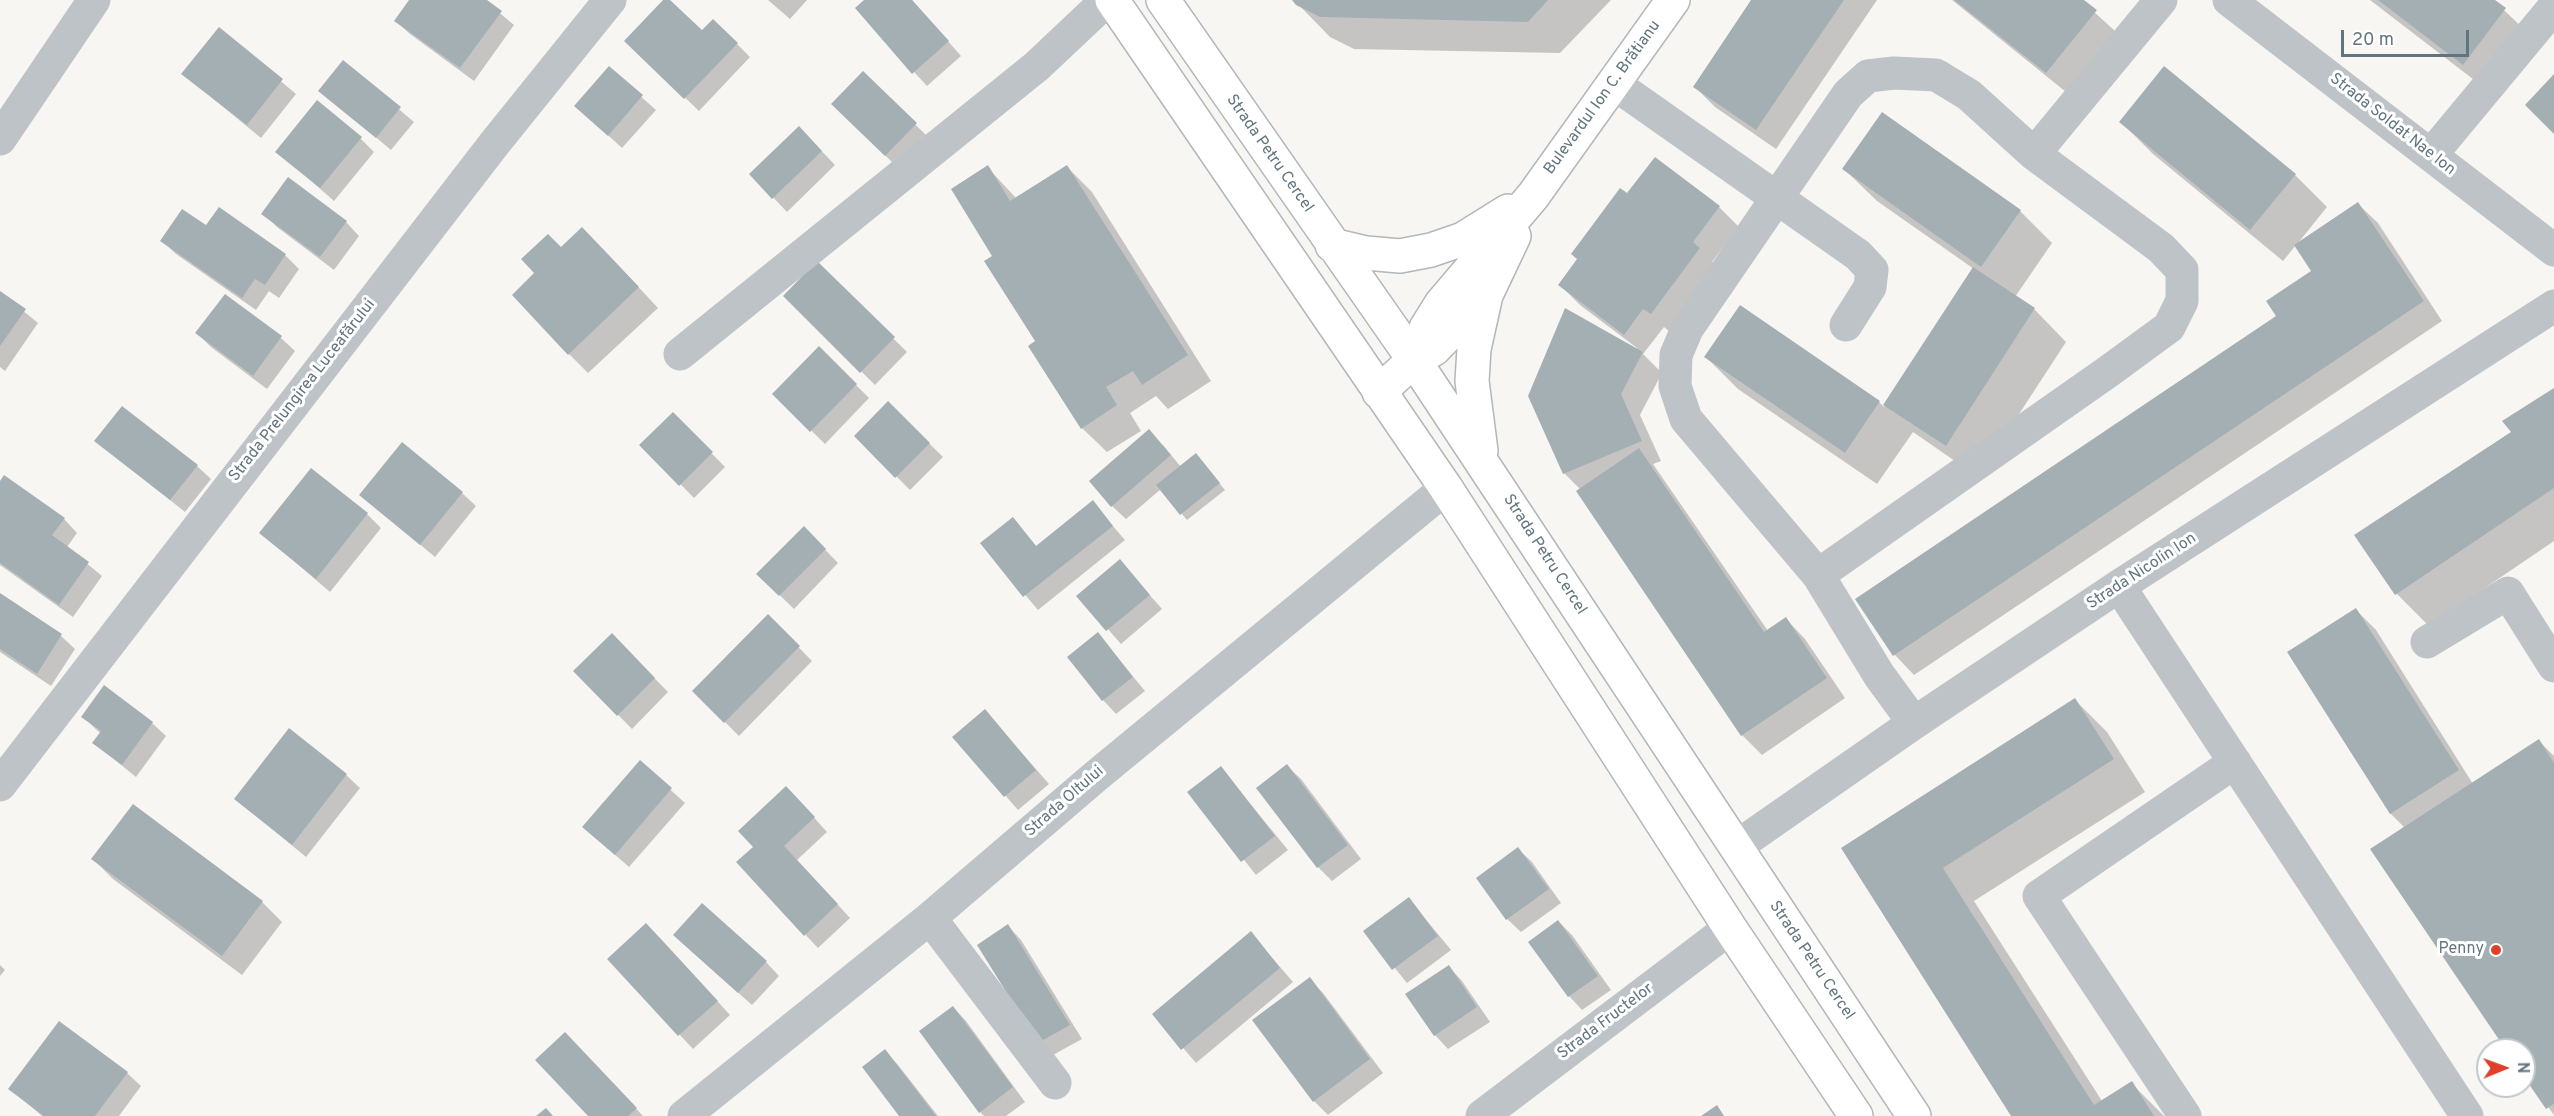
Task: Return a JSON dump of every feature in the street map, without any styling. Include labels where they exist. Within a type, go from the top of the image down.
[{"type":"main road","points":[[1109,0],[1446,488],[1730,928],[1856,1116]]},
{"type":"main road","name":"Strada Petru Cercel","points":[[1163,0],[1414,360],[1914,1116]]},
{"type":"main road","name":"Bulevardul Ion C. Brătianu","points":[[1533,196],[1673,0]]},
{"type":"main road","points":[[1414,360],[1426,328],[1442,304],[1533,196]]},
{"type":"main road","points":[[1332,245],[1366,253],[1400,256],[1431,250],[1463,239],[1533,196]]},
{"type":"main road","points":[[1483,463],[1472,381],[1474,349],[1486,295],[1533,196]]},
{"type":"main road","points":[[1379,392],[1414,360],[1434,350],[1486,295]]},
{"type":"street","points":[[0,139],[94,0]]},
{"type":"street","name":"Strada Prelungirea Luceafărului","points":[[0,785],[494,144],[610,0]]},
{"type":"street","points":[[680,354],[1037,66],[1109,0]]},
{"type":"street","points":[[2034,154],[2161,0]]},
{"type":"street","name":"Strada Soldat Nae Ion","points":[[2229,0],[2554,250]]},
{"type":"street","points":[[2431,155],[2554,7]]},
{"type":"street","points":[[1818,575],[2169,327],[2182,301],[2182,270],[2161,248],[2034,154],[1969,95],[1936,75],[1894,73],[1868,76],[1848,94],[1688,329],[1676,355],[1675,386],[1686,419],[1818,575],[1879,675],[1914,723]]},
{"type":"street","points":[[1613,83],[1858,255],[1872,270],[1870,286],[1846,325]]},
{"type":"street","name":"Strada Nicolin Ion","points":[[1736,846],[2119,586],[2554,306]]},
{"type":"street","name":"Strada Oltului","points":[[684,1116],[930,918],[1096,776],[1446,488]]},
{"type":"street","points":[[2119,586],[2467,1116]]},
{"type":"street","points":[[2427,642],[2508,593],[2554,666]]},
{"type":"street","points":[[2185,1116],[2039,896],[2235,762]]},
{"type":"street","points":[[930,918],[1054,1083]]},
{"type":"street","name":"Strada Fructelor","points":[[1482,1116],[1730,928]]},
{"type":"building","points":[[409,0],[487,0],[502,11],[460,68],[394,21]]},
{"type":"building","points":[[663,0],[670,0],[702,30],[713,19],[738,43],[684,99],[624,41]]},
{"type":"building","points":[[864,0],[912,0],[949,41],[912,74],[855,8]]},
{"type":"building","points":[[1292,0],[1548,0],[1528,22],[1320,17],[1296,5]]},
{"type":"building","points":[[1751,0],[1844,0],[1756,130],[1693,87]]},
{"type":"building","points":[[1954,0],[2084,0],[2097,10],[2046,73]]},
{"type":"building","points":[[2378,0],[2495,0],[2506,8],[2463,65]]},
{"type":"building","points":[[219,27],[283,79],[247,125],[181,74]]},
{"type":"building","points":[[343,60],[401,107],[376,138],[318,91]]},
{"type":"building","points":[[609,66],[643,95],[608,136],[574,106]]},
{"type":"building","points":[[2164,66],[2296,174],[2250,230],[2119,122]]},
{"type":"building","points":[[863,71],[917,123],[885,156],[831,104]]},
{"type":"building","points":[[2554,74],[2554,134],[2525,105]]},
{"type":"building","points":[[317,100],[362,137],[320,188],[275,152]]},
{"type":"building","points":[[1882,112],[2021,210],[1981,267],[1842,169]]},
{"type":"building","points":[[799,126],[822,151],[772,199],[749,174]]},
{"type":"building","points":[[1655,157],[1720,206],[1693,242],[1700,248],[1651,314],[1643,309],[1624,335],[1558,285],[1577,259],[1571,254],[1620,188],[1627,193]]},
{"type":"building","points":[[988,165],[1010,201],[1067,165],[1188,355],[1142,385],[1133,371],[1106,387],[1117,405],[1081,429],[1028,346],[1035,341],[984,261],[992,256],[951,189]]},
{"type":"building","points":[[288,177],[347,221],[320,257],[261,214]]},
{"type":"building","points":[[2358,202],[2424,301],[1893,656],[1855,599],[2276,316],[2266,301],[2311,271],[2294,245]]},
{"type":"building","points":[[219,207],[286,254],[265,285],[255,279],[242,298],[160,241],[182,209],[206,225]]},
{"type":"building","points":[[582,227],[639,287],[568,355],[512,295],[534,273],[521,259],[548,234],[561,247]]},
{"type":"building","points":[[817,261],[895,337],[860,373],[783,296]]},
{"type":"building","points":[[1973,267],[2035,308],[1946,446],[1883,405]]},
{"type":"building","points":[[0,291],[26,309],[0,346]]},
{"type":"building","points":[[225,294],[282,336],[253,376],[195,333]]},
{"type":"building","points":[[1740,305],[1880,401],[1845,453],[1704,357]]},
{"type":"building","points":[[1565,308],[1643,352],[1621,394],[1642,441],[1563,474],[1528,396]]},
{"type":"building","points":[[819,346],[857,384],[810,432],[772,394]]},
{"type":"building","points":[[2554,388],[2554,488],[2395,595],[2354,535],[2511,432],[2502,421]]},
{"type":"building","points":[[888,401],[930,443],[895,478],[854,436]]},
{"type":"building","points":[[122,406],[198,465],[170,500],[94,441]]},
{"type":"building","points":[[673,412],[713,452],[679,486],[639,445]]},
{"type":"building","points":[[1149,429],[1171,455],[1111,507],[1089,481]]},
{"type":"building","points":[[402,442],[463,492],[420,545],[359,495]]},
{"type":"building","points":[[1639,448],[1764,632],[1786,617],[1827,678],[1741,736],[1576,491]]},
{"type":"building","points":[[1196,453],[1220,483],[1180,515],[1156,485]]},
{"type":"building","points":[[311,468],[368,513],[316,579],[259,533]]},
{"type":"building","points":[[4,475],[65,518],[52,535],[89,562],[59,605],[0,563],[0,481]]},
{"type":"building","points":[[1093,500],[1113,526],[1023,597],[980,543],[1013,517],[1036,546]]},
{"type":"building","points":[[804,526],[826,549],[779,596],[756,574]]},
{"type":"building","points":[[1120,559],[1150,595],[1106,631],[1076,596]]},
{"type":"building","points":[[0,593],[62,634],[37,674],[0,649]]},
{"type":"building","points":[[2356,608],[2459,770],[2390,814],[2287,652]]},
{"type":"building","points":[[768,614],[800,646],[724,723],[692,691]]},
{"type":"building","points":[[1098,632],[1133,677],[1102,701],[1067,657]]},
{"type":"building","points":[[612,633],[655,678],[617,716],[573,671]]},
{"type":"building","points":[[104,685],[153,722],[122,765],[92,743],[101,731],[81,717]]},
{"type":"building","points":[[2075,698],[2114,759],[1943,868],[2094,1105],[2132,1081],[2154,1116],[2011,1116],[1841,848]]},
{"type":"building","points":[[985,709],[1036,770],[1004,797],[952,737]]},
{"type":"building","points":[[289,728],[347,774],[292,845],[234,799]]},
{"type":"building","name":"Penny","points":[[2539,739],[2554,763],[2554,1104],[2546,1109],[2536,1094],[2536,1038],[2498,1038],[2370,849]]},
{"type":"building","points":[[640,760],[672,788],[615,855],[582,827]]},
{"type":"building","points":[[1287,764],[1348,845],[1317,868],[1256,788]]},
{"type":"building","points":[[1221,766],[1275,836],[1241,862],[1187,792]]},
{"type":"building","points":[[786,786],[815,817],[784,846],[838,904],[804,936],[736,862],[753,847],[738,831]]},
{"type":"building","points":[[133,804],[263,901],[222,956],[91,859]]},
{"type":"building","points":[[1518,847],[1549,889],[1506,920],[1476,878]]},
{"type":"building","points":[[1409,897],[1438,936],[1392,970],[1363,931]]},
{"type":"building","points":[[702,903],[767,961],[738,993],[673,935]]},
{"type":"building","points":[[1558,920],[1598,976],[1568,997],[1528,942]]},
{"type":"building","points":[[646,923],[718,1001],[678,1036],[607,959]]},
{"type":"building","points":[[1008,924],[1070,1025],[1038,1043],[977,945]]},
{"type":"building","points":[[1251,931],[1280,968],[1181,1050],[1152,1014]]},
{"type":"building","points":[[1449,965],[1477,1007],[1434,1036],[1405,994]]},
{"type":"building","points":[[1310,977],[1370,1059],[1313,1102],[1252,1020]]},
{"type":"building","points":[[953,1006],[1013,1087],[979,1113],[919,1031]]},
{"type":"building","points":[[59,1021],[128,1072],[95,1116],[44,1116],[8,1089]]},
{"type":"building","points":[[565,1032],[637,1108],[628,1116],[588,1116],[535,1060]]},
{"type":"building","points":[[885,1049],[936,1116],[899,1116],[862,1067]]},
{"type":"building","points":[[1717,1105],[1724,1116],[1701,1116]]},
{"type":"building","points":[[546,1108],[553,1116],[536,1116]]},
{"type":"place","name":"Penny","points":[[2496,950]]}]
